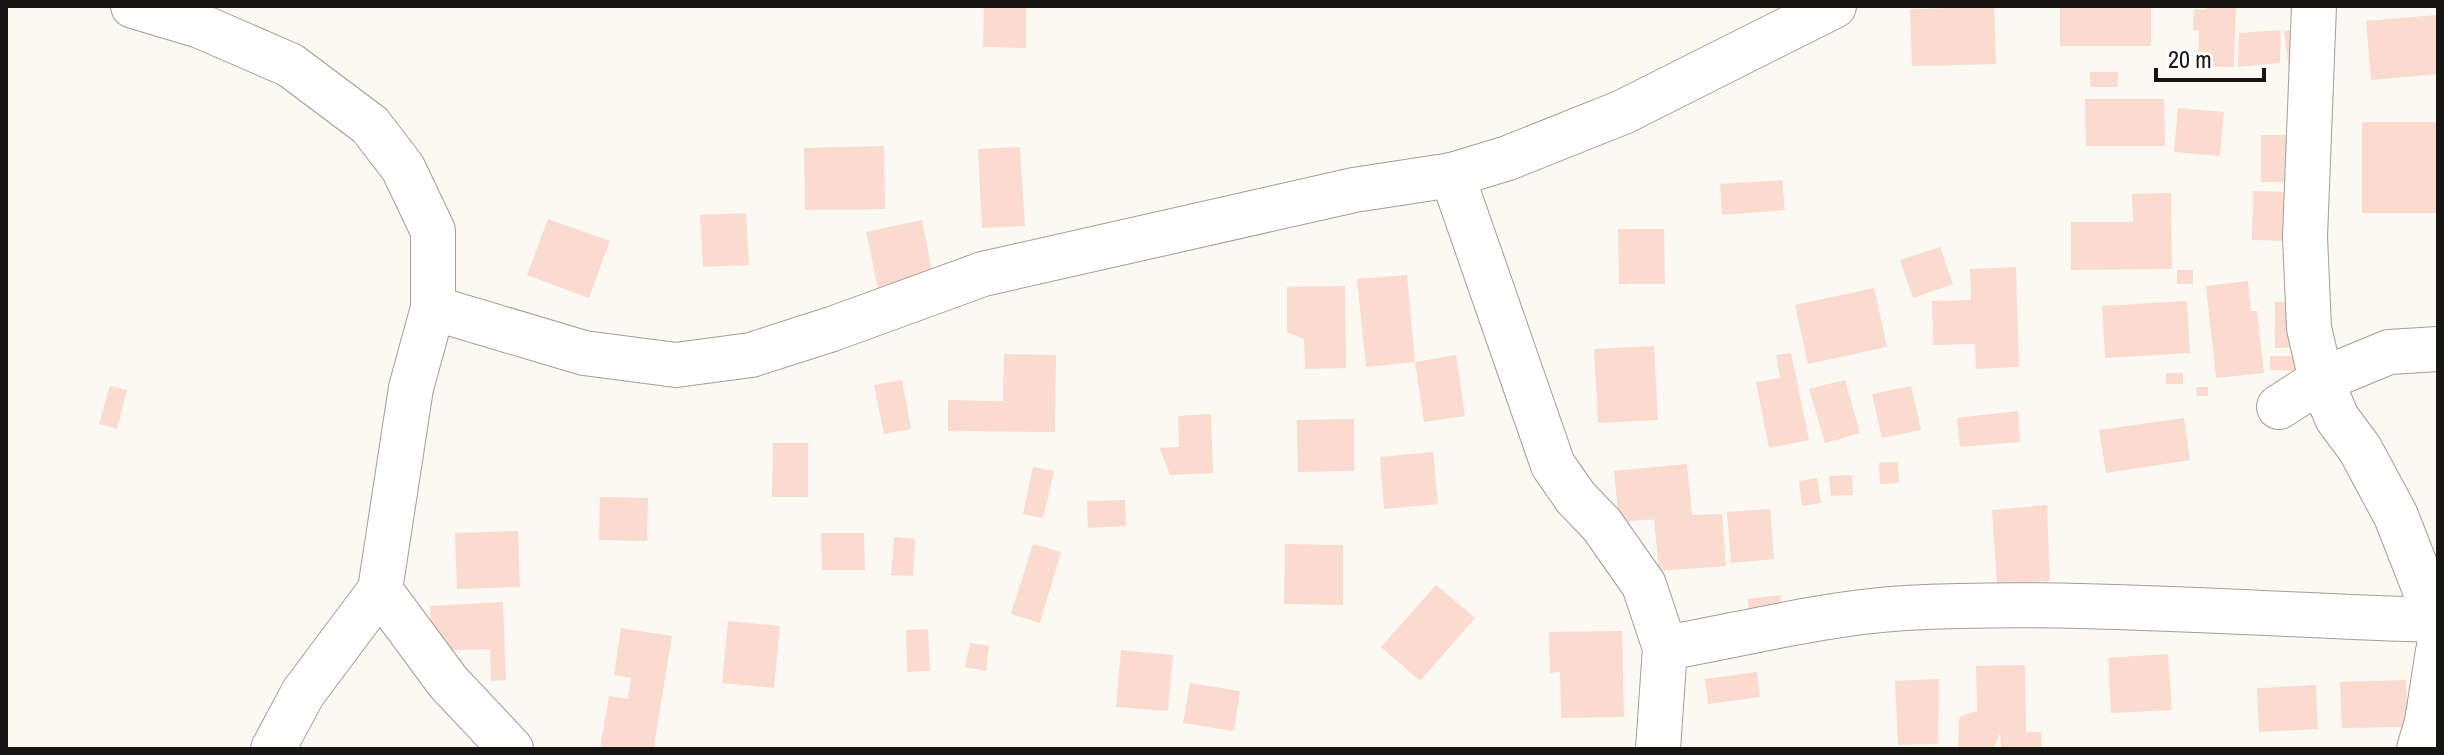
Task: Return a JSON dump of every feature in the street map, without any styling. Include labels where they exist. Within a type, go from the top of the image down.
[{"type":"street","points":[[133,6],[200,26],[290,65],[370,125],[403,168],[433,231],[433,308],[411,388],[380,590],[303,693],[273,749]]},
{"type":"street","points":[[433,308],[584,353],[676,365],[751,355],[983,274],[1354,190],[1452,175],[1508,158],[1623,112],[1834,6]]},
{"type":"street","points":[[2314,6],[2305,237],[2309,328],[2321,380],[2337,418],[2360,449],[2396,516],[2437,636],[2427,722],[2419,749]]},
{"type":"street","points":[[1452,175],[1553,465],[1576,498],[1602,525],[1644,585],[1665,648],[1658,749]]},
{"type":"street","points":[[2279,407],[2321,380],[2389,352],[2438,349]]},
{"type":"street","points":[[380,590],[448,682],[511,749]]},
{"type":"street","points":[[1665,648],[1792,622],[1903,608],[2075,607],[2437,636]]},
{"type":"building","points":[[984,6],[1026,6],[1026,48],[983,47]]},
{"type":"building","points":[[2060,6],[2151,6],[2151,46],[2060,46]]},
{"type":"building","points":[[2207,6],[2236,6],[2234,67],[2198,66],[2199,31],[2193,30],[2194,9],[2206,10]]},
{"type":"building","points":[[1994,7],[1996,64],[1912,66],[1910,9]]},
{"type":"building","points":[[2438,15],[2438,74],[2371,80],[2366,21]]},
{"type":"building","points":[[2305,29],[2310,67],[2289,70],[2284,31]]},
{"type":"building","points":[[2281,30],[2280,63],[2238,67],[2239,33]]},
{"type":"building","points":[[2090,72],[2118,72],[2118,87],[2090,87]]},
{"type":"building","points":[[2085,99],[2164,99],[2165,146],[2086,146]]},
{"type":"building","points":[[2178,108],[2224,112],[2220,156],[2174,152]]},
{"type":"building","points":[[2362,122],[2438,122],[2438,213],[2362,213]]},
{"type":"building","points":[[2261,135],[2287,135],[2287,182],[2261,182]]},
{"type":"building","points":[[884,146],[885,209],[805,210],[804,148]]},
{"type":"building","points":[[1020,147],[1025,226],[982,228],[978,149]]},
{"type":"building","points":[[1782,180],[1785,210],[1722,215],[1720,184]]},
{"type":"building","points":[[2253,191],[2292,192],[2291,241],[2252,240]]},
{"type":"building","points":[[2171,193],[2172,269],[2071,270],[2071,222],[2133,222],[2132,194]]},
{"type":"building","points":[[746,213],[749,265],[703,267],[700,215]]},
{"type":"building","points":[[548,219],[610,241],[589,298],[527,275]]},
{"type":"building","points":[[922,220],[933,277],[878,288],[866,232]]},
{"type":"building","points":[[1618,229],[1664,229],[1665,284],[1619,284]]},
{"type":"building","points":[[1940,247],[1953,284],[1913,298],[1900,260]]},
{"type":"building","points":[[2016,267],[2019,367],[1976,369],[1975,344],[1933,345],[1932,301],[1971,300],[1970,269]]},
{"type":"building","points":[[2177,270],[2193,270],[2193,284],[2177,284]]},
{"type":"building","points":[[1407,275],[1415,362],[1366,367],[1357,279]]},
{"type":"building","points":[[2248,281],[2251,311],[2257,311],[2264,373],[2216,378],[2206,286]]},
{"type":"building","points":[[1345,286],[1346,368],[1305,369],[1304,339],[1287,332],[1287,287]]},
{"type":"building","points":[[1874,288],[1887,347],[1808,364],[1795,305]]},
{"type":"building","points":[[2187,301],[2190,353],[2105,358],[2102,306]]},
{"type":"building","points":[[2275,302],[2299,302],[2299,347],[2275,348]]},
{"type":"building","points":[[1654,346],[1658,420],[1598,423],[1594,349]]},
{"type":"building","points":[[1791,353],[1809,440],[1769,448],[1756,382],[1780,378],[1776,355]]},
{"type":"building","points":[[1004,354],[1056,355],[1055,432],[948,431],[948,400],[1003,401]]},
{"type":"building","points":[[1456,355],[1465,416],[1424,422],[1415,362]]},
{"type":"building","points":[[2270,356],[2305,356],[2305,371],[2270,370]]},
{"type":"building","points":[[2166,373],[2183,373],[2183,384],[2166,384]]},
{"type":"building","points":[[902,380],[911,429],[884,434],[874,385]]},
{"type":"building","points":[[1845,380],[1860,433],[1825,443],[1809,389]]},
{"type":"building","points":[[110,386],[127,390],[117,429],[99,424]]},
{"type":"building","points":[[1911,386],[1921,430],[1882,438],[1872,394]]},
{"type":"building","points":[[2196,387],[2208,387],[2208,396],[2197,396]]},
{"type":"building","points":[[2018,411],[2020,442],[1960,447],[1957,418]]},
{"type":"building","points":[[1211,414],[1213,473],[1170,475],[1160,448],[1179,447],[1178,416]]},
{"type":"building","points":[[2184,418],[2190,460],[2106,473],[2099,430]]},
{"type":"building","points":[[1354,419],[1354,471],[1298,472],[1297,420]]},
{"type":"building","points":[[773,443],[808,443],[808,497],[772,497]]},
{"type":"building","points":[[1433,452],[1438,504],[1384,509],[1380,457]]},
{"type":"building","points":[[1898,462],[1899,483],[1880,484],[1879,463]]},
{"type":"building","points":[[1687,464],[1692,515],[1722,514],[1726,566],[1659,571],[1654,519],[1619,522],[1614,471]]},
{"type":"building","points":[[1033,467],[1054,471],[1043,518],[1023,514]]},
{"type":"building","points":[[1852,475],[1853,495],[1831,496],[1829,476]]},
{"type":"building","points":[[1817,478],[1821,503],[1802,506],[1799,481]]},
{"type":"building","points":[[600,497],[648,498],[647,541],[599,540]]},
{"type":"building","points":[[1125,500],[1126,526],[1088,528],[1087,501]]},
{"type":"building","points":[[2047,505],[2050,581],[1997,585],[1992,510]]},
{"type":"building","points":[[1770,509],[1774,559],[1731,563],[1727,512]]},
{"type":"building","points":[[518,531],[520,587],[457,589],[455,533]]},
{"type":"building","points":[[821,533],[864,533],[865,570],[822,570]]},
{"type":"building","points":[[894,537],[915,539],[913,576],[891,575]]},
{"type":"building","points":[[1033,544],[1061,552],[1040,623],[1011,614]]},
{"type":"building","points":[[1285,544],[1343,545],[1343,605],[1284,604]]},
{"type":"building","points":[[1436,585],[1475,618],[1420,681],[1381,647]]},
{"type":"building","points":[[1780,595],[1782,614],[1749,617],[1748,599]]},
{"type":"building","points":[[503,602],[506,680],[491,681],[490,649],[432,651],[430,606]]},
{"type":"building","points":[[728,621],[780,626],[774,688],[722,683]]},
{"type":"building","points":[[621,628],[672,636],[654,746],[661,749],[600,749],[609,696],[628,699],[631,678],[614,675]]},
{"type":"building","points":[[928,629],[930,671],[907,672],[906,630]]},
{"type":"building","points":[[1622,631],[1624,717],[1561,718],[1560,672],[1550,673],[1549,632]]},
{"type":"building","points":[[970,643],[989,646],[986,671],[965,667]]},
{"type":"building","points":[[1121,650],[1173,655],[1168,711],[1116,707]]},
{"type":"building","points":[[2168,654],[2172,710],[2111,713],[2108,658]]},
{"type":"building","points":[[2025,665],[2026,732],[2041,732],[2042,749],[2001,749],[2000,733],[1994,749],[1958,749],[1959,717],[1977,711],[1976,666]]},
{"type":"building","points":[[1757,672],[1760,697],[1708,704],[1705,679]]},
{"type":"building","points":[[1939,679],[1938,744],[1898,745],[1895,681]]},
{"type":"building","points":[[2406,680],[2408,727],[2342,728],[2340,682]]},
{"type":"building","points":[[1190,683],[1240,691],[1234,731],[1183,723]]},
{"type":"building","points":[[2316,685],[2318,729],[2259,732],[2257,688]]}]
